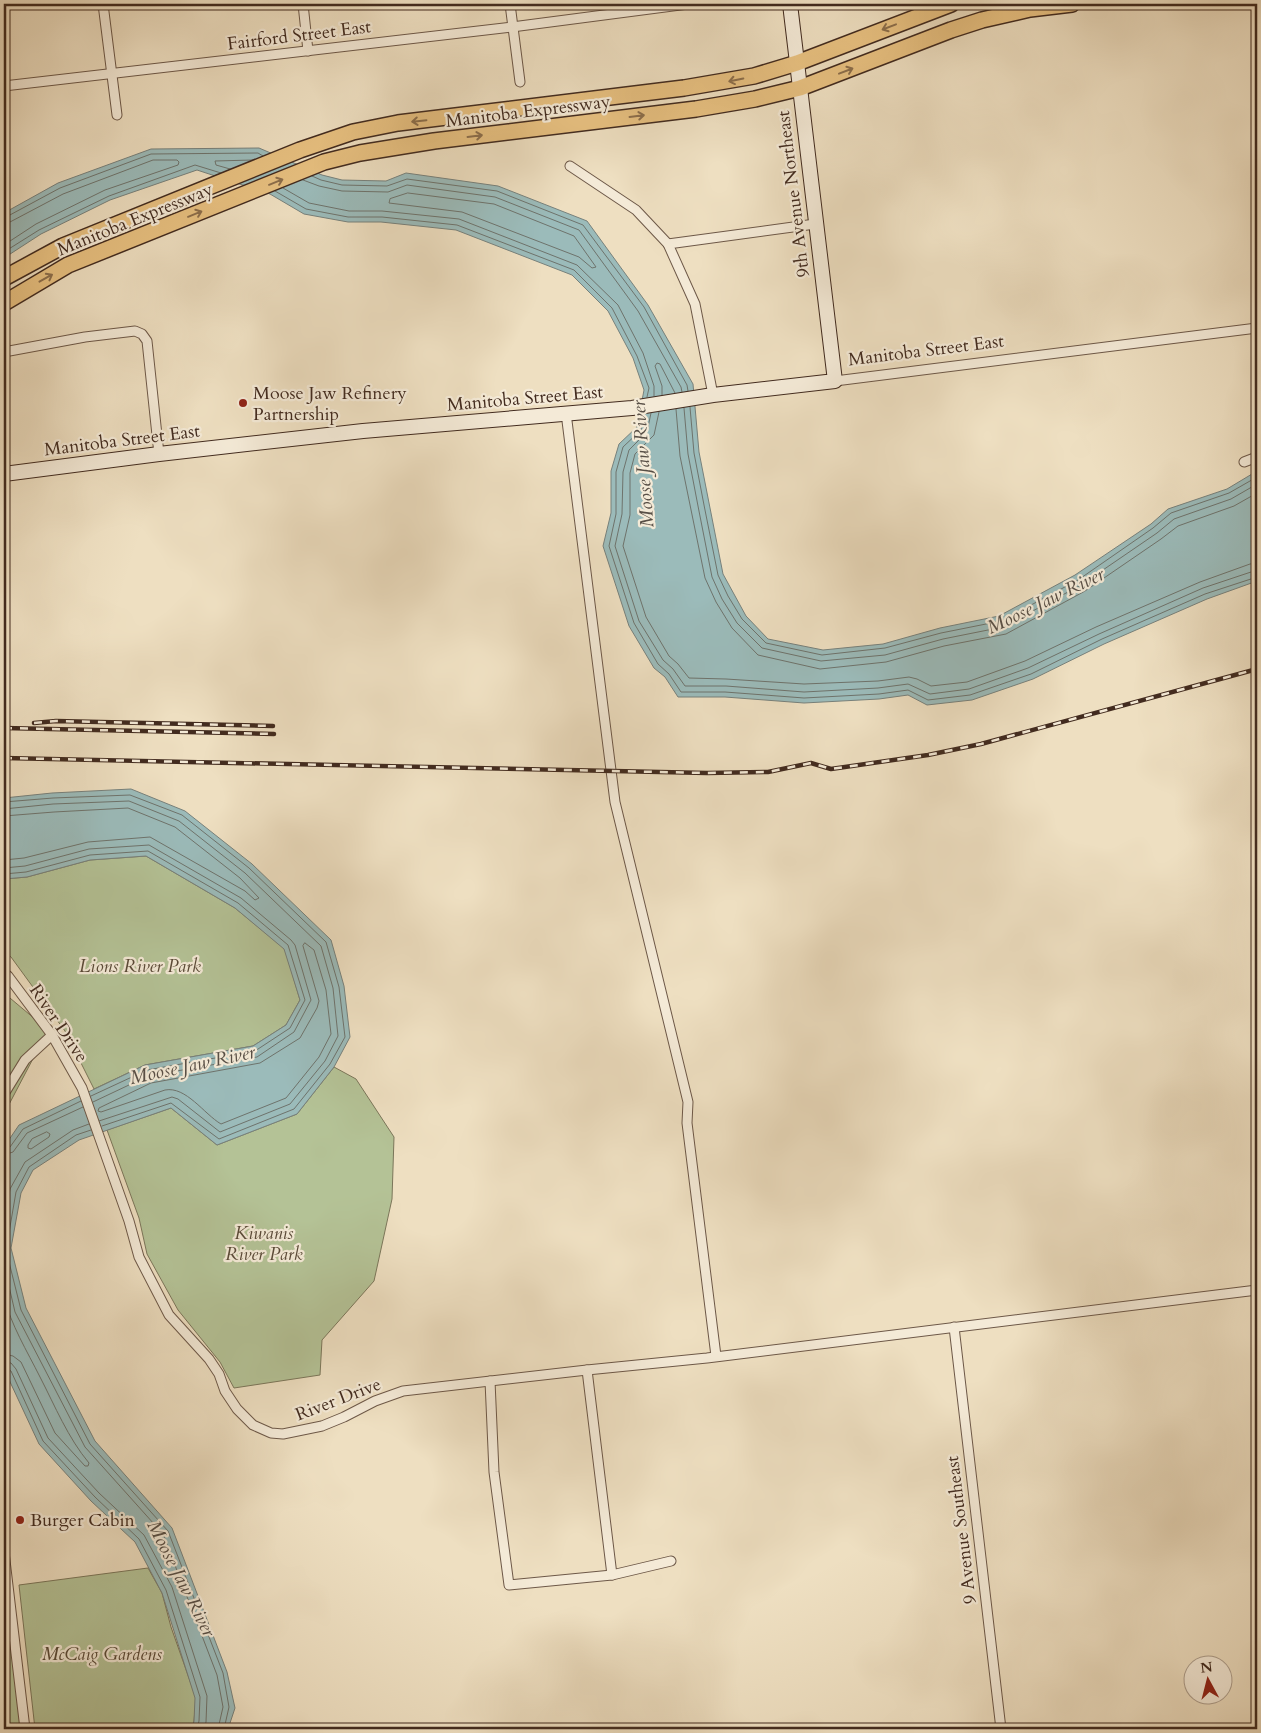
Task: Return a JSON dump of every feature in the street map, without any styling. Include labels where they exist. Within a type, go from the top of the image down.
[{"type":"main road","name":"Manitoba Expressway","points":[[4,278],[63,246],[300,150],[353,132],[398,123],[721,83],[754,76],[797,63],[951,4]]},
{"type":"main road","name":"Manitoba Expressway","points":[[4,303],[68,265],[324,162],[360,153],[434,141],[696,109],[755,99],[800,88],[982,20],[1030,9],[1072,4]]},
{"type":"street","points":[[103,4],[117,114]]},
{"type":"street","points":[[303,4],[308,51]]},
{"type":"street","points":[[510,4],[520,82]]},
{"type":"street","name":"Fairford Street East","points":[[4,86],[512,27],[688,4]]},
{"type":"street","name":"9th Avenue Northeast","points":[[790,4],[835,381]]},
{"type":"street","points":[[570,166],[636,210],[668,244],[695,304],[708,396]]},
{"type":"street","points":[[668,244],[815,224]]},
{"type":"street","name":"Manitoba Street East","points":[[4,474],[363,431],[632,408],[708,396],[1257,328]]},
{"type":"street","points":[[4,352],[86,336],[135,331],[142,334],[147,341],[159,454]]},
{"type":"street","points":[[566,413],[615,802],[688,1102],[687,1123],[711,1357]]},
{"type":"street","points":[[1244,462],[1257,457]]},
{"type":"street","name":"River Drive","points":[[4,972],[52,1035],[84,1094],[139,1257],[168,1315],[209,1358],[219,1374],[225,1391],[237,1409],[253,1425],[271,1433],[298,1432],[337,1420],[375,1402],[403,1392],[711,1357],[1257,1290]]},
{"type":"street","points":[[4,1094],[25,1060],[52,1035]]},
{"type":"street","name":"9 Avenue Southeast","points":[[954,1327],[1001,1729]]},
{"type":"street","points":[[586,1370],[612,1575]]},
{"type":"street","points":[[490,1381],[494,1472],[509,1585],[612,1575],[671,1561]]},
{"type":"street","points":[[4,1552],[26,1729]]},
{"type":"green space","name":"Lions River Park","points":[[146,856],[235,908],[285,949],[300,1000],[286,1025],[253,1046],[145,1065],[94,1089],[65,1031],[11,957],[4,952],[4,879],[27,877],[90,860]]},
{"type":"green space","points":[[4,993],[48,1030],[4,1114]]},
{"type":"green space","name":"Kiwanis River Park","points":[[334,1067],[356,1079],[394,1137],[392,1199],[374,1281],[322,1340],[320,1375],[234,1388],[220,1362],[178,1310],[147,1254],[139,1218],[107,1130],[171,1108],[217,1145],[297,1114]]},
{"type":"green space","name":"McCaig Gardens","points":[[148,1568],[162,1593],[171,1627],[196,1698],[192,1729],[35,1729],[19,1585]]},
{"type":"green space","points":[[10,1607],[28,1729],[4,1729],[4,1608]]},
{"type":"water","name":"Moose Jaw River","points":[[259,148],[322,175],[342,180],[386,181],[406,173],[498,186],[587,221],[648,305],[693,384],[699,452],[723,574],[746,616],[768,639],[823,650],[883,644],[940,628],[999,616],[1075,575],[1151,524],[1168,509],[1227,489],[1257,471],[1257,581],[1207,599],[1104,644],[1033,679],[972,700],[927,705],[908,695],[879,699],[804,703],[725,697],[678,697],[665,677],[654,668],[629,626],[603,546],[611,513],[611,471],[619,444],[637,427],[644,390],[633,358],[608,311],[572,275],[456,230],[381,222],[348,222],[304,214],[270,194],[197,170],[110,200],[41,234],[4,258],[4,213],[58,183],[151,149]]},
{"type":"water","name":"Moose Jaw River","points":[[131,789],[185,811],[252,864],[331,940],[344,986],[350,1037],[334,1067],[297,1114],[217,1145],[171,1108],[79,1140],[33,1170],[21,1193],[11,1248],[26,1308],[95,1441],[172,1528],[227,1672],[235,1708],[228,1729],[192,1729],[195,1698],[162,1593],[135,1542],[91,1501],[39,1444],[4,1369],[4,1147],[19,1125],[145,1065],[253,1046],[286,1025],[300,1000],[284,949],[235,908],[146,856],[90,860],[27,877],[4,879],[4,798],[52,793]]},
{"type":"railway","points":[[4,758],[707,773],[768,772],[811,763],[831,769],[928,755],[981,744],[1257,669]]},
{"type":"railway","points":[[34,723],[56,721],[273,726]]},
{"type":"railway","points":[[4,728],[274,734]]},
{"type":"place","name":"Moose Jaw Refinery Partnership","points":[[243,403]]},
{"type":"place","name":"Burger Cabin","points":[[20,1520]]}]
